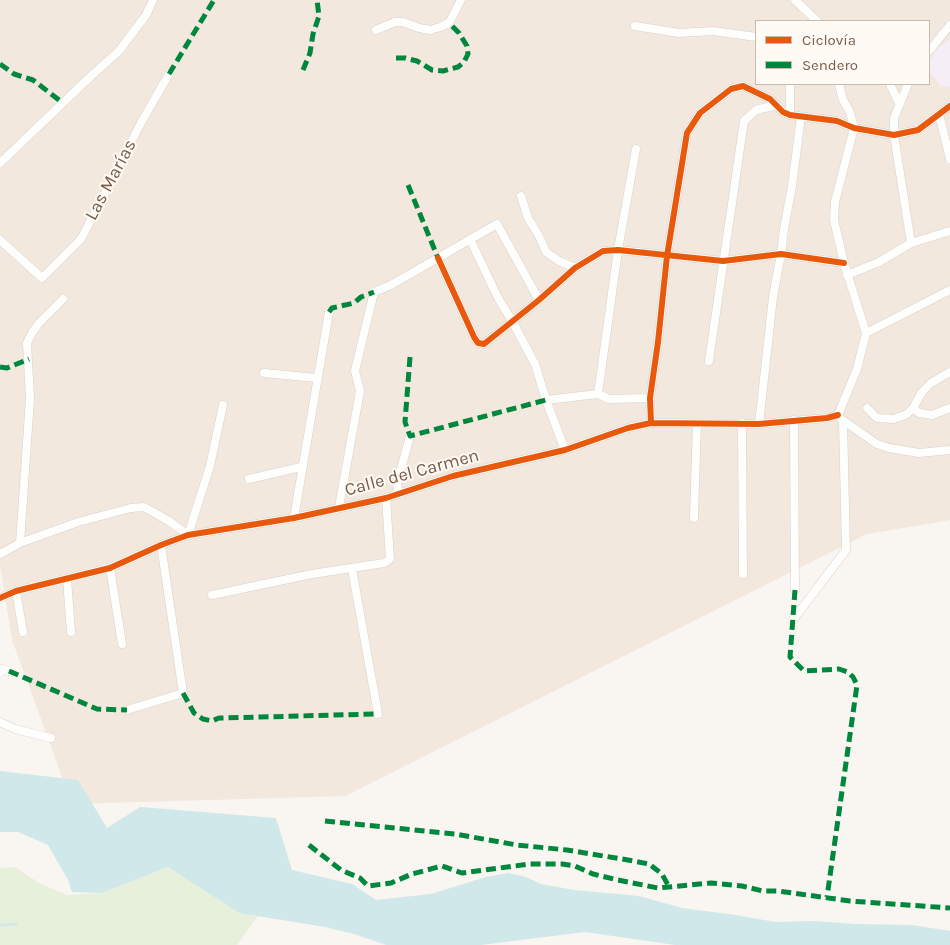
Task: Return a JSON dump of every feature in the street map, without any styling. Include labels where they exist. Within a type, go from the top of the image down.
[{"type":"street","points":[[0,163],[90,76],[119,51],[146,15],[153,0]]},
{"type":"street","points":[[376,30],[395,22],[403,22],[430,30],[440,27],[449,23],[461,0]]},
{"type":"street","points":[[795,0],[816,20]]},
{"type":"street","points":[[930,50],[950,25]]},
{"type":"street","points":[[634,26],[679,33],[713,31],[755,37]]},
{"type":"street","name":"Las Marías","points":[[0,240],[42,278],[80,239],[169,74]]},
{"type":"street","points":[[790,85],[790,115]]},
{"type":"street","points":[[793,620],[846,550],[841,418],[857,370],[866,333],[847,275],[834,220],[835,202],[854,128],[839,85]]},
{"type":"street","points":[[890,85],[899,103]]},
{"type":"street","points":[[908,85],[894,118],[894,135],[911,243]]},
{"type":"street","points":[[652,423],[650,398],[667,256],[687,133],[700,113],[731,89],[743,86],[770,99],[783,112],[790,115],[837,121],[854,128],[894,135],[918,130],[950,106]]},
{"type":"street","points":[[709,361],[744,121],[756,110],[776,105]]},
{"type":"street","points":[[939,114],[950,159]]},
{"type":"street","points":[[759,424],[774,297],[801,117]]},
{"type":"street","points":[[598,394],[618,250],[636,149]]},
{"type":"street","points":[[521,196],[528,218],[546,252],[559,261],[575,268]]},
{"type":"street","points":[[338,507],[360,391],[355,371],[374,292],[391,285],[496,224],[539,300]]},
{"type":"street","points":[[847,275],[879,262],[911,243],[950,231]]},
{"type":"street","points":[[470,239],[497,296],[535,364],[565,450]]},
{"type":"street","points":[[438,258],[478,343],[484,344],[575,268],[603,251],[618,250],[723,261],[781,254],[844,263]]},
{"type":"street","points":[[866,333],[950,290]]},
{"type":"street","points":[[20,543],[30,398],[27,343],[39,324],[63,299]]},
{"type":"street","points":[[294,518],[328,312]]},
{"type":"street","points":[[866,408],[877,418],[894,419],[907,414],[913,408],[922,392],[931,383],[950,372]]},
{"type":"street","points":[[264,373],[317,378]]},
{"type":"street","points":[[546,400],[598,394],[609,400],[650,398]]},
{"type":"street","points":[[0,554],[20,543],[78,522],[131,508],[144,507],[152,510],[170,521],[188,536],[210,466],[223,404]]},
{"type":"street","points":[[913,408],[919,413],[932,415],[950,408]]},
{"type":"street","points":[[841,418],[877,444],[889,448],[919,453],[950,450]]},
{"type":"street","name":"Calle del Carmen","points":[[0,598],[16,591],[110,568],[160,545],[188,536],[294,518],[386,498],[453,476],[565,450],[628,428],[652,423],[759,424],[841,418]]},
{"type":"street","points":[[794,420],[795,590]]},
{"type":"street","points":[[742,423],[744,574]]},
{"type":"street","points":[[694,518],[697,424]]},
{"type":"street","points":[[395,495],[410,436]]},
{"type":"street","points":[[249,479],[301,467]]},
{"type":"street","points":[[212,595],[312,574],[352,570],[384,563],[390,559],[386,498]]},
{"type":"street","points":[[127,710],[183,693],[160,545]]},
{"type":"street","points":[[110,568],[122,644]]},
{"type":"street","points":[[352,570],[378,714]]},
{"type":"street","points":[[67,579],[71,632]]},
{"type":"street","points":[[16,591],[23,632]]},
{"type":"street","points":[[0,673],[1,669],[9,671]]},
{"type":"street","points":[[0,722],[15,729],[51,738]]},
{"type":"shaded area","points":[[0,0],[950,0],[950,520],[867,534],[345,796],[72,804],[12,640],[0,564]]},
{"type":"shaded area","points":[[948,40],[950,41],[950,87],[940,85],[930,72],[930,62],[936,50]]},
{"type":"green space","points":[[15,867],[39,883],[67,895],[102,893],[168,867],[239,913],[258,916],[237,945],[0,945],[0,868]]},
{"type":"water","points":[[0,771],[78,780],[107,828],[140,807],[276,818],[292,870],[352,884],[376,900],[431,894],[486,877],[508,873],[526,877],[541,884],[574,890],[639,896],[682,908],[775,922],[815,921],[912,925],[950,931],[950,945],[675,945],[585,932],[481,945],[386,945],[325,927],[239,913],[168,867],[102,893],[72,892],[68,880],[48,845],[18,832],[0,832]]},
{"type":"waterway","points":[[0,925],[16,924]]},
{"type":"marked path","points":[[169,74],[214,0]]},
{"type":"marked path","points":[[303,70],[310,53],[313,34],[319,16],[317,0]]},
{"type":"marked path","points":[[396,58],[417,61],[432,70],[443,71],[458,67],[464,62],[468,54],[467,46],[459,33],[449,23]]},
{"type":"marked path","points":[[0,64],[14,74],[33,80],[63,103]]},
{"type":"marked path","points":[[408,185],[438,258]]},
{"type":"marked path","points":[[329,312],[332,308],[354,303],[361,297],[374,292]]},
{"type":"marked path","points":[[410,357],[405,422],[410,436],[546,400]]},
{"type":"marked path","points":[[0,367],[7,368],[29,359]]},
{"type":"marked path","points":[[795,590],[790,657],[804,671],[839,669],[848,672],[857,685],[827,897]]},
{"type":"marked path","points":[[9,671],[97,709],[127,710]]},
{"type":"marked path","points":[[183,693],[194,713],[203,719],[212,721],[219,718],[378,714]]},
{"type":"marked path","points":[[325,821],[455,834],[649,864],[662,874],[669,887]]},
{"type":"marked path","points":[[309,845],[341,870],[360,878],[368,886],[391,883],[412,874],[442,866],[462,873],[530,864],[562,864],[575,866],[593,874],[658,888],[711,883],[850,901],[950,908]]},
{"type":"cycle path","points":[[651,423],[650,398],[667,256],[687,133],[700,113],[731,89],[743,86],[770,99],[783,112],[790,115],[837,121],[854,128],[894,135],[918,130],[950,106]]},
{"type":"cycle path","points":[[438,258],[474,337],[478,343],[484,344],[575,268],[603,251],[618,250],[723,261],[781,254],[844,263]]},
{"type":"cycle path","points":[[0,598],[16,591],[110,568],[188,535],[294,518],[386,498],[453,476],[565,450],[628,428],[651,423],[759,424],[827,418],[838,415]]}]
